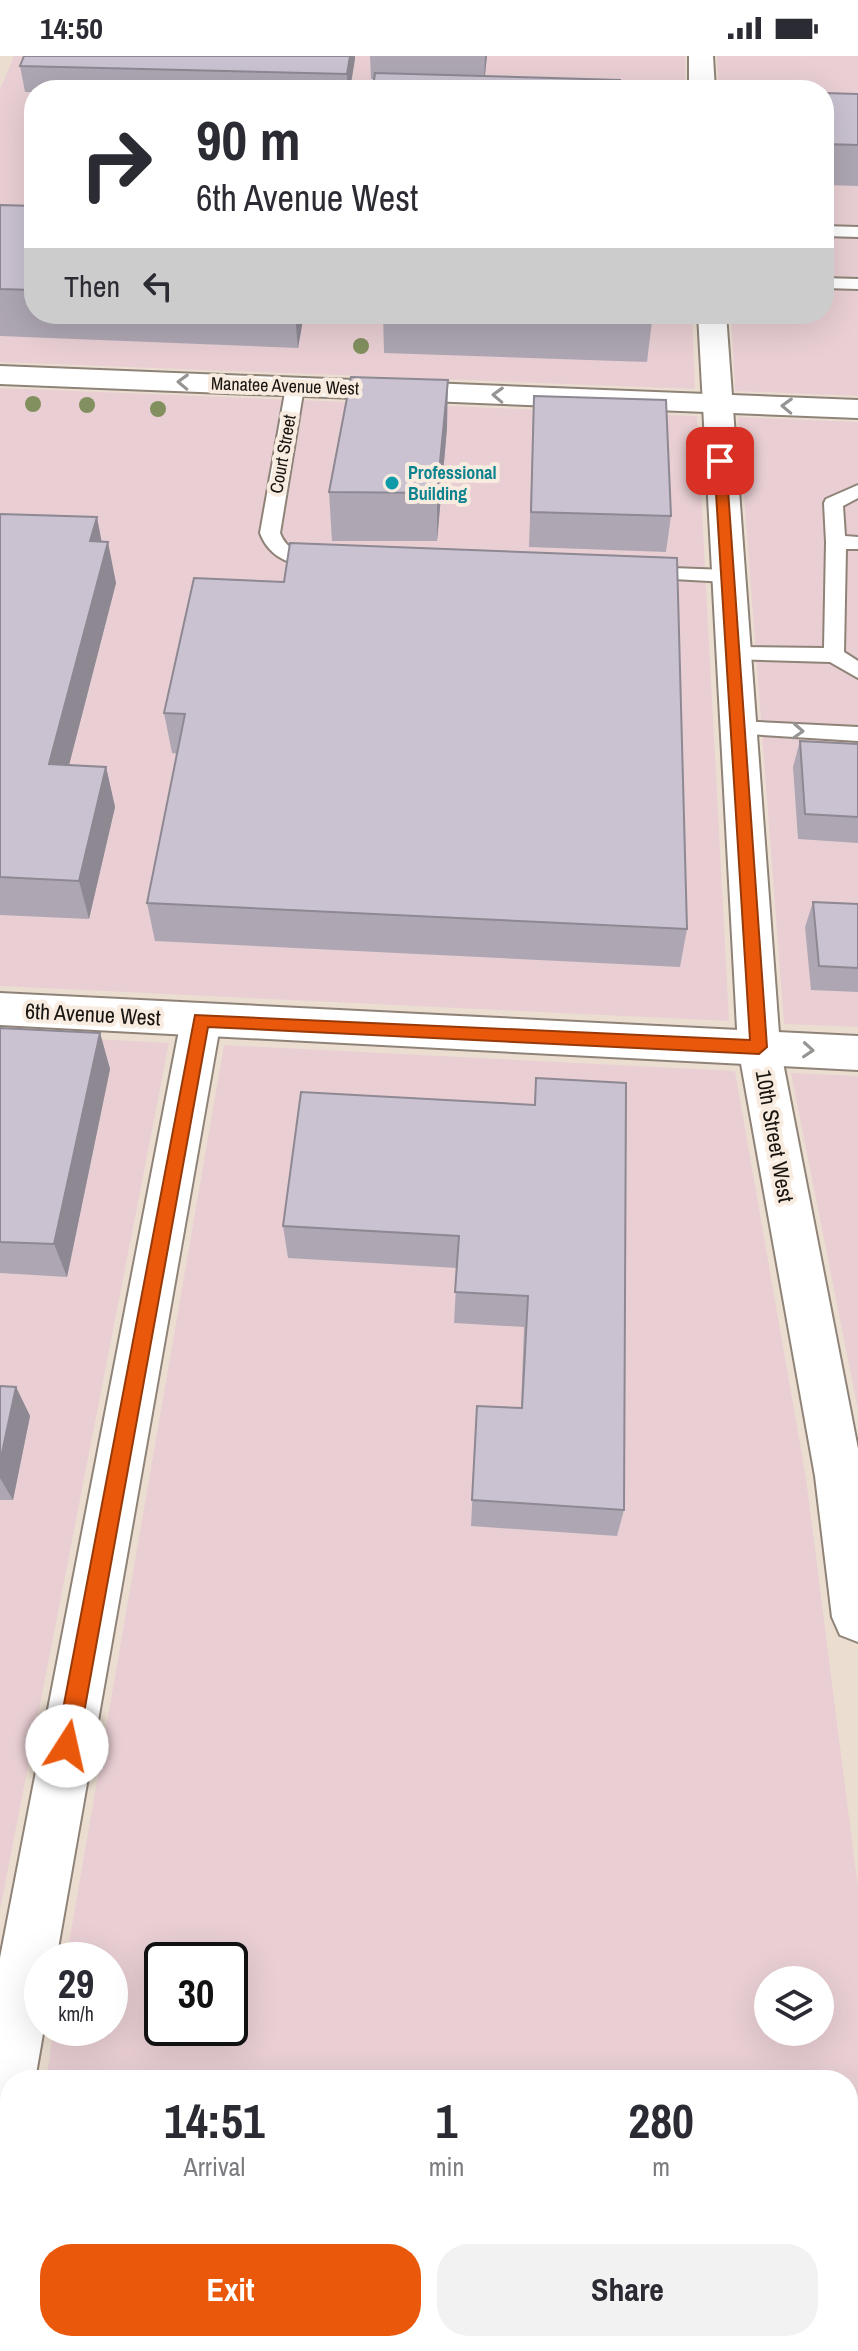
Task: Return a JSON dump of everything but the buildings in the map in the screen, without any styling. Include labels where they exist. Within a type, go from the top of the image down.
[{"type":"street","points":[[701,56],[702,80]]},
{"type":"street","name":"10th Street West","points":[[712,324],[759,1047],[839,1476],[858,1617]]},
{"type":"street","name":"Manatee Avenue West","points":[[0,375],[858,409]]},
{"type":"street","name":"6th Avenue West","points":[[0,1009],[858,1053]]},
{"type":"street","points":[[8,2070],[201,1020]]},
{"type":"lane","points":[[834,231],[858,232]]},
{"type":"lane","points":[[834,283],[858,284]]},
{"type":"lane","name":"Court Street","points":[[295,387],[270,533],[277,548],[298,559],[340,562]]},
{"type":"lane","points":[[834,655],[836,542],[833,503],[844,495],[858,491]]},
{"type":"lane","points":[[836,542],[858,543]]},
{"type":"lane","points":[[619,572],[727,576]]},
{"type":"lane","points":[[733,654],[834,655],[858,671]]},
{"type":"lane","points":[[738,728],[858,734]]},
{"type":"shaded area","points":[[14,56],[685,56],[685,80],[24,80],[24,324],[692,324],[695,389],[0,362],[0,89]]},
{"type":"shaded area","points":[[717,56],[858,56],[858,396],[735,391],[732,324],[834,324],[834,80],[718,80]]},
{"type":"shaded area","points":[[0,388],[697,416],[729,1021],[0,986]]},
{"type":"shaded area","points":[[738,417],[858,422],[858,1027],[784,1024]]},
{"type":"shaded area","points":[[0,1034],[169,1043],[0,1910]]},
{"type":"shaded area","points":[[224,1045],[735,1071],[806,1478],[858,1888],[858,2070],[48,2070],[51,2046],[128,2046],[128,1942],[69,1942]]},
{"type":"shaded area","points":[[791,1073],[858,1076],[858,1410]]},
{"type":"place","name":"Professional Building","points":[[392,483]]},
{"type":"route","points":[[67,1746],[201,1020],[759,1047],[720,461]]}]
